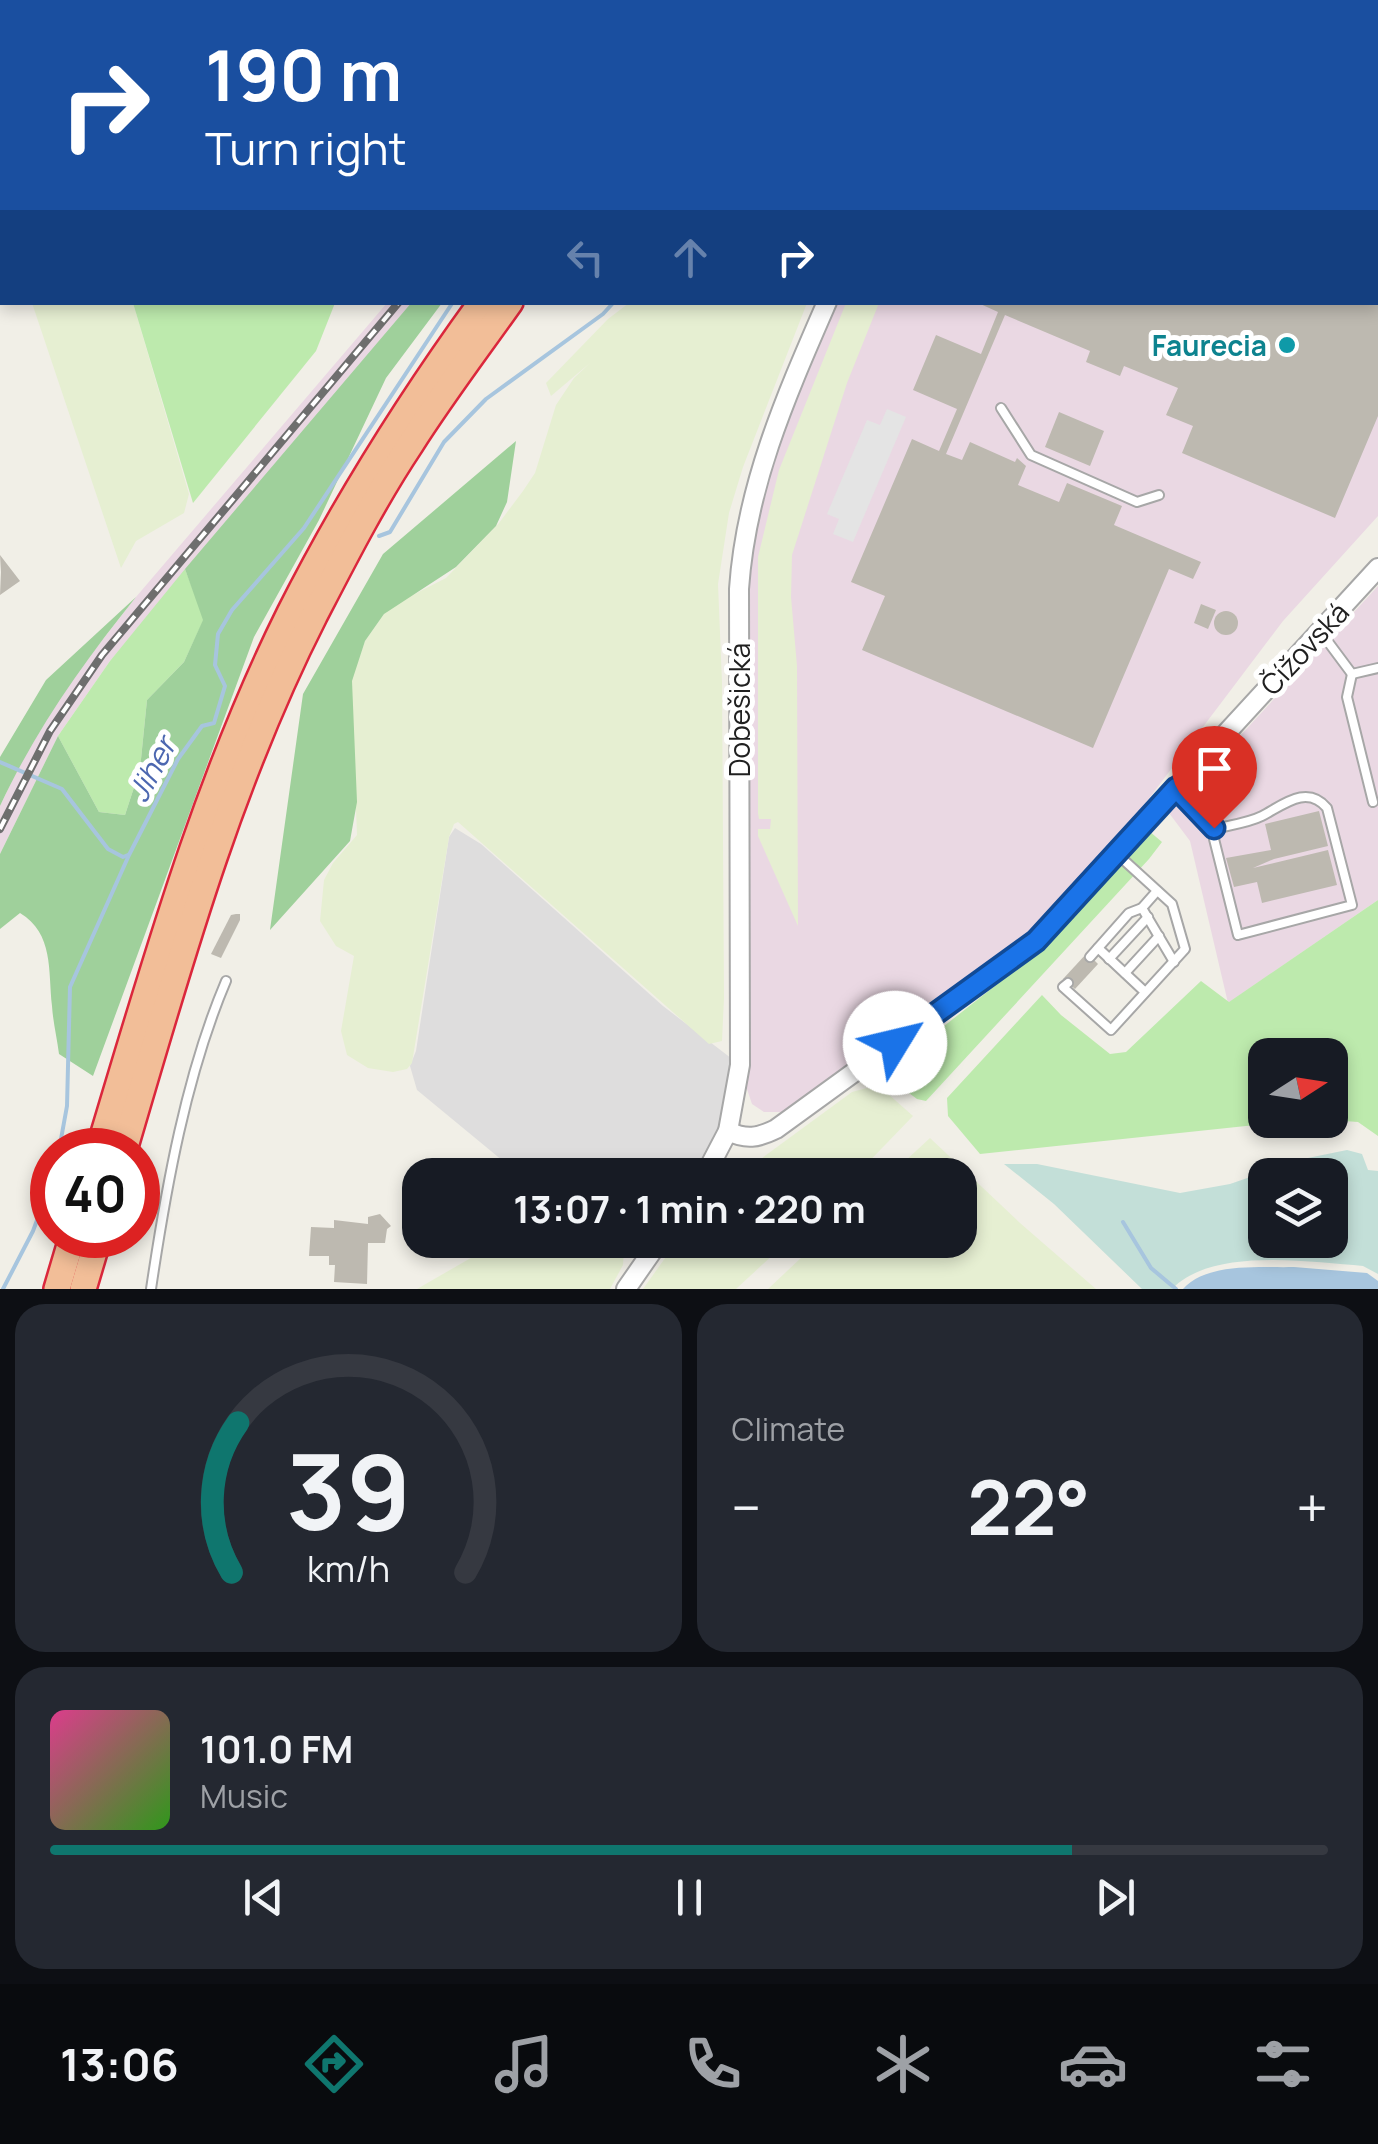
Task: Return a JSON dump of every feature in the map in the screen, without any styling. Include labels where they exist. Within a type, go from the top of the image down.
[{"type":"highway","points":[[106,1128],[181,883],[212,795],[266,668],[339,521],[391,433],[480,305]]},
{"type":"highway","points":[[130,1128],[176,972],[232,808],[312,620],[368,513],[410,445],[508,305]]},
{"type":"highway","points":[[57,1289],[67,1258]]},
{"type":"highway","points":[[82,1289],[92,1258]]},
{"type":"street","name":"Dobešická","points":[[714,1158],[728,1131],[740,1065],[738,589],[742,547],[749,508],[776,422],[826,305]]},
{"type":"street","name":"Čížovská","points":[[728,1131],[752,1138],[789,1121],[1036,941],[1378,568]]},
{"type":"street","points":[[626,1289],[648,1258]]},
{"type":"lane","points":[[1000,408],[1031,455],[1136,502],[1159,495]]},
{"type":"lane","points":[[1320,631],[1352,674],[1347,697],[1373,802]]},
{"type":"lane","points":[[1352,674],[1378,668]]},
{"type":"lane","points":[[1176,788],[1214,828],[1238,934],[1352,906],[1326,808],[1320,801],[1303,796],[1252,820],[1214,828]]},
{"type":"lane","points":[[1068,982],[1063,988],[1111,1030],[1186,949],[1172,904],[1116,853]]},
{"type":"lane","points":[[1090,957],[1130,913],[1142,908],[1157,891]]},
{"type":"lane","points":[[1142,908],[1174,962]]},
{"type":"lane","points":[[1110,959],[1148,917]]},
{"type":"lane","points":[[1125,974],[1158,936]]},
{"type":"lane","points":[[1098,948],[1146,992]]},
{"type":"lane","points":[[150,1289],[206,1027],[226,981]]},
{"type":"shaded area","points":[[385,305],[410,305],[110,661],[58,736],[0,854],[0,806],[21,762],[68,684],[136,597]]},
{"type":"shaded area","points":[[837,305],[1378,305],[1378,516],[1283,621],[1141,809],[1028,933],[785,1112],[764,1112],[752,1104],[747,1089],[745,590],[756,510],[785,426]]},
{"type":"shaded area","points":[[887,409],[906,417],[853,542],[833,534],[839,519],[827,514],[867,420],[880,425]]},
{"type":"shaded area","points":[[1378,586],[1378,900],[1228,1003],[1190,841],[1169,813]]},
{"type":"shaded area","points":[[455,828],[481,844],[663,1006],[740,1065],[710,1158],[499,1158],[417,1090],[410,1066],[416,1051],[449,837]]},
{"type":"shaded area","points":[[1347,1150],[1362,1154],[1368,1170],[1378,1171],[1378,1274],[1363,1266],[1262,1260],[1211,1267],[1172,1289],[1142,1289],[1054,1204],[1004,1164],[1037,1164],[1180,1193],[1248,1178],[1248,1258],[1348,1258],[1348,1158],[1308,1158]]},
{"type":"shaded area","points":[[1294,1267],[1367,1273],[1378,1281],[1378,1289],[1183,1289],[1193,1280],[1220,1270]]},
{"type":"green space","points":[[33,305],[134,305],[189,494],[184,513],[136,541],[121,568]]},
{"type":"green space","points":[[134,305],[334,305],[316,351],[193,503]]},
{"type":"green space","points":[[409,305],[441,305],[386,378],[319,520],[254,637],[93,1076],[59,1054],[47,954],[39,931],[20,913],[0,929],[0,854],[58,736],[99,812],[125,815],[140,769],[147,700],[184,662],[203,620],[185,569]]},
{"type":"green space","points":[[626,305],[806,305],[743,467],[729,513],[718,584],[722,682],[722,1041],[709,1044],[458,822],[449,837],[412,1063],[407,1069],[393,1072],[368,1068],[347,1055],[341,1031],[354,956],[336,946],[320,921],[324,880],[357,835],[351,680],[365,641],[384,614],[446,578],[499,523],[523,491],[535,473],[556,405],[590,363],[551,396],[546,383]]},
{"type":"green space","points":[[845,305],[878,305],[847,383],[792,555],[797,666],[798,926],[758,836],[758,829],[770,829],[771,819],[759,819],[758,813],[758,557],[779,470]]},
{"type":"green space","points":[[516,441],[507,502],[496,526],[456,567],[384,614],[365,641],[352,681],[357,802],[350,841],[270,930],[303,694],[383,554]]},
{"type":"green space","points":[[185,569],[204,619],[184,662],[147,700],[140,769],[125,815],[99,812],[58,736],[110,661]]},
{"type":"green space","points":[[136,597],[62,697],[0,806],[0,757],[46,680]]},
{"type":"green space","points":[[1149,831],[1162,842],[1149,859],[926,1101],[893,1081],[892,1067],[1047,945]]},
{"type":"green space","points":[[1378,900],[1378,1136],[1358,1122],[1348,1121],[1348,1038],[1248,1038],[1248,1126],[980,1154],[948,1116],[947,1098],[1042,995],[1110,1054],[1126,1052],[1201,981],[1229,1002]]},
{"type":"green space","points":[[867,1088],[887,1093],[913,1116],[872,1158],[762,1158],[852,1092]]},
{"type":"green space","points":[[930,1138],[951,1158],[908,1158]]},
{"type":"green space","points":[[977,1182],[1096,1289],[768,1289],[801,1258],[977,1258]]},
{"type":"green space","points":[[471,1258],[624,1258],[610,1289],[417,1289]]},
{"type":"green space","points":[[665,1258],[770,1258],[736,1289],[643,1289]]},
{"type":"building","points":[[983,305],[1378,305],[1378,416],[1335,518],[1182,453],[1193,426],[1166,415],[1178,388],[1124,366],[1120,376],[1086,362],[1090,351],[1005,315],[946,454],[962,460],[970,442],[1015,462],[1017,458],[1026,466],[1018,485],[1059,502],[1067,483],[1122,506],[1114,525],[1201,562],[1193,579],[1169,569],[1093,748],[862,650],[885,596],[851,582],[912,439],[939,451],[957,409],[913,390],[936,335],[981,354],[998,312]]},
{"type":"building","points":[[1059,412],[1104,431],[1090,466],[1045,447]]},
{"type":"building","points":[[0,555],[20,581],[0,595],[1,572]]},
{"type":"building","points":[[1201,604],[1216,610],[1208,629],[1194,623]]},
{"type":"building","points":[[1226,611],[1238,623],[1226,635],[1214,623]]},
{"type":"building","points":[[1319,811],[1328,846],[1253,868],[1328,850],[1337,885],[1262,903],[1257,882],[1234,887],[1226,858],[1271,850],[1265,824]]},
{"type":"building","points":[[240,914],[221,958],[211,954],[231,915]]},
{"type":"building","points":[[1087,953],[1098,964],[1075,989],[1063,979]]},
{"type":"building","points":[[380,1214],[391,1226],[385,1243],[368,1243],[367,1284],[334,1282],[335,1265],[329,1265],[329,1256],[309,1256],[311,1227],[334,1228],[334,1220],[368,1224],[368,1217]]},
{"type":"waterway","name":"Jiher","points":[[63,1128],[70,987],[129,855],[178,759],[202,726],[214,723],[225,686],[215,665],[218,634],[232,610],[304,528],[451,305]]},
{"type":"waterway","points":[[379,536],[390,532],[444,442],[486,399],[611,305]]},
{"type":"waterway","points":[[0,762],[62,789],[108,849],[123,857],[128,855]]},
{"type":"waterway","points":[[1123,1222],[1151,1268],[1176,1289]]},
{"type":"waterway","name":"Jiher","points":[[3,1289],[30,1237]]},
{"type":"railway","points":[[0,829],[50,731],[102,655],[396,305]]},
{"type":"place","name":"Faurecia","points":[[1287,345]]},
{"type":"route","points":[[895,1043],[1036,941],[1176,788],[1214,828]]}]
